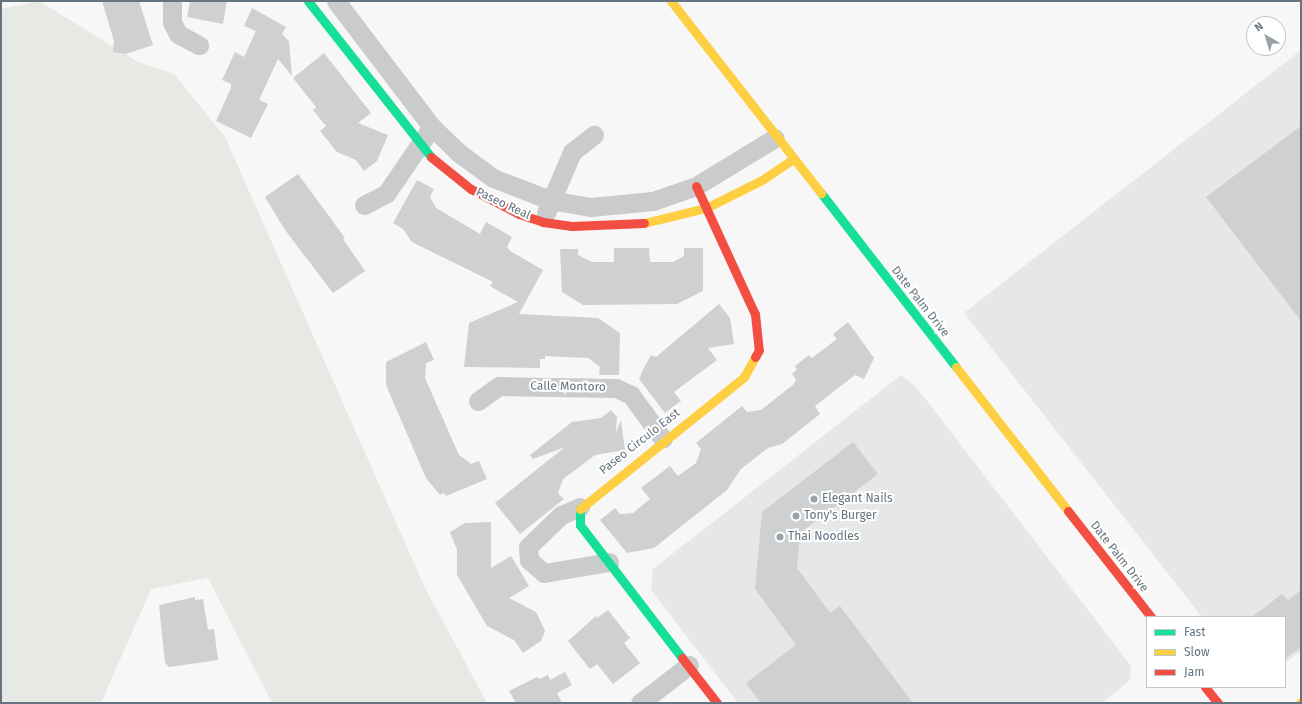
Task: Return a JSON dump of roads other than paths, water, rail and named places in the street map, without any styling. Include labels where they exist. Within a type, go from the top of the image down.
[{"type":"street","points":[[172,1],[172,22],[178,34],[199,45]]},
{"type":"street","name":"Paseo Real","points":[[336,1],[432,127],[459,153],[493,178],[550,200],[591,207],[653,201],[696,186],[775,138]]},
{"type":"street","name":"Date Palm Drive","points":[[671,1],[775,138],[1150,616]]},
{"type":"street","name":"Paseo Real","points":[[316,4],[419,145],[451,176],[471,189],[519,214],[543,222],[600,227],[653,223],[706,208],[762,180],[793,159]]},
{"type":"street","points":[[364,205],[386,194],[432,127]]},
{"type":"street","points":[[543,222],[550,200],[572,152],[594,135]]},
{"type":"street","name":"Paseo Circulo East","points":[[580,507],[663,439],[744,377],[758,350],[755,314],[696,186]]},
{"type":"street","name":"Calle Montoro","points":[[478,400],[499,386],[616,388],[631,395],[663,439]]},
{"type":"street","points":[[609,562],[544,573],[529,560],[528,547],[561,515],[580,507],[580,525],[609,562],[689,665],[717,703]]},
{"type":"street","points":[[640,703],[689,665]]},
{"type":"street","points":[[1206,688],[1218,703]]},
{"type":"place","name":"Elegant Nails","points":[[814,499]]},
{"type":"place","name":"Tony's Burger","points":[[796,516]]},
{"type":"place","name":"Thai Noodles","points":[[780,537]]}]
